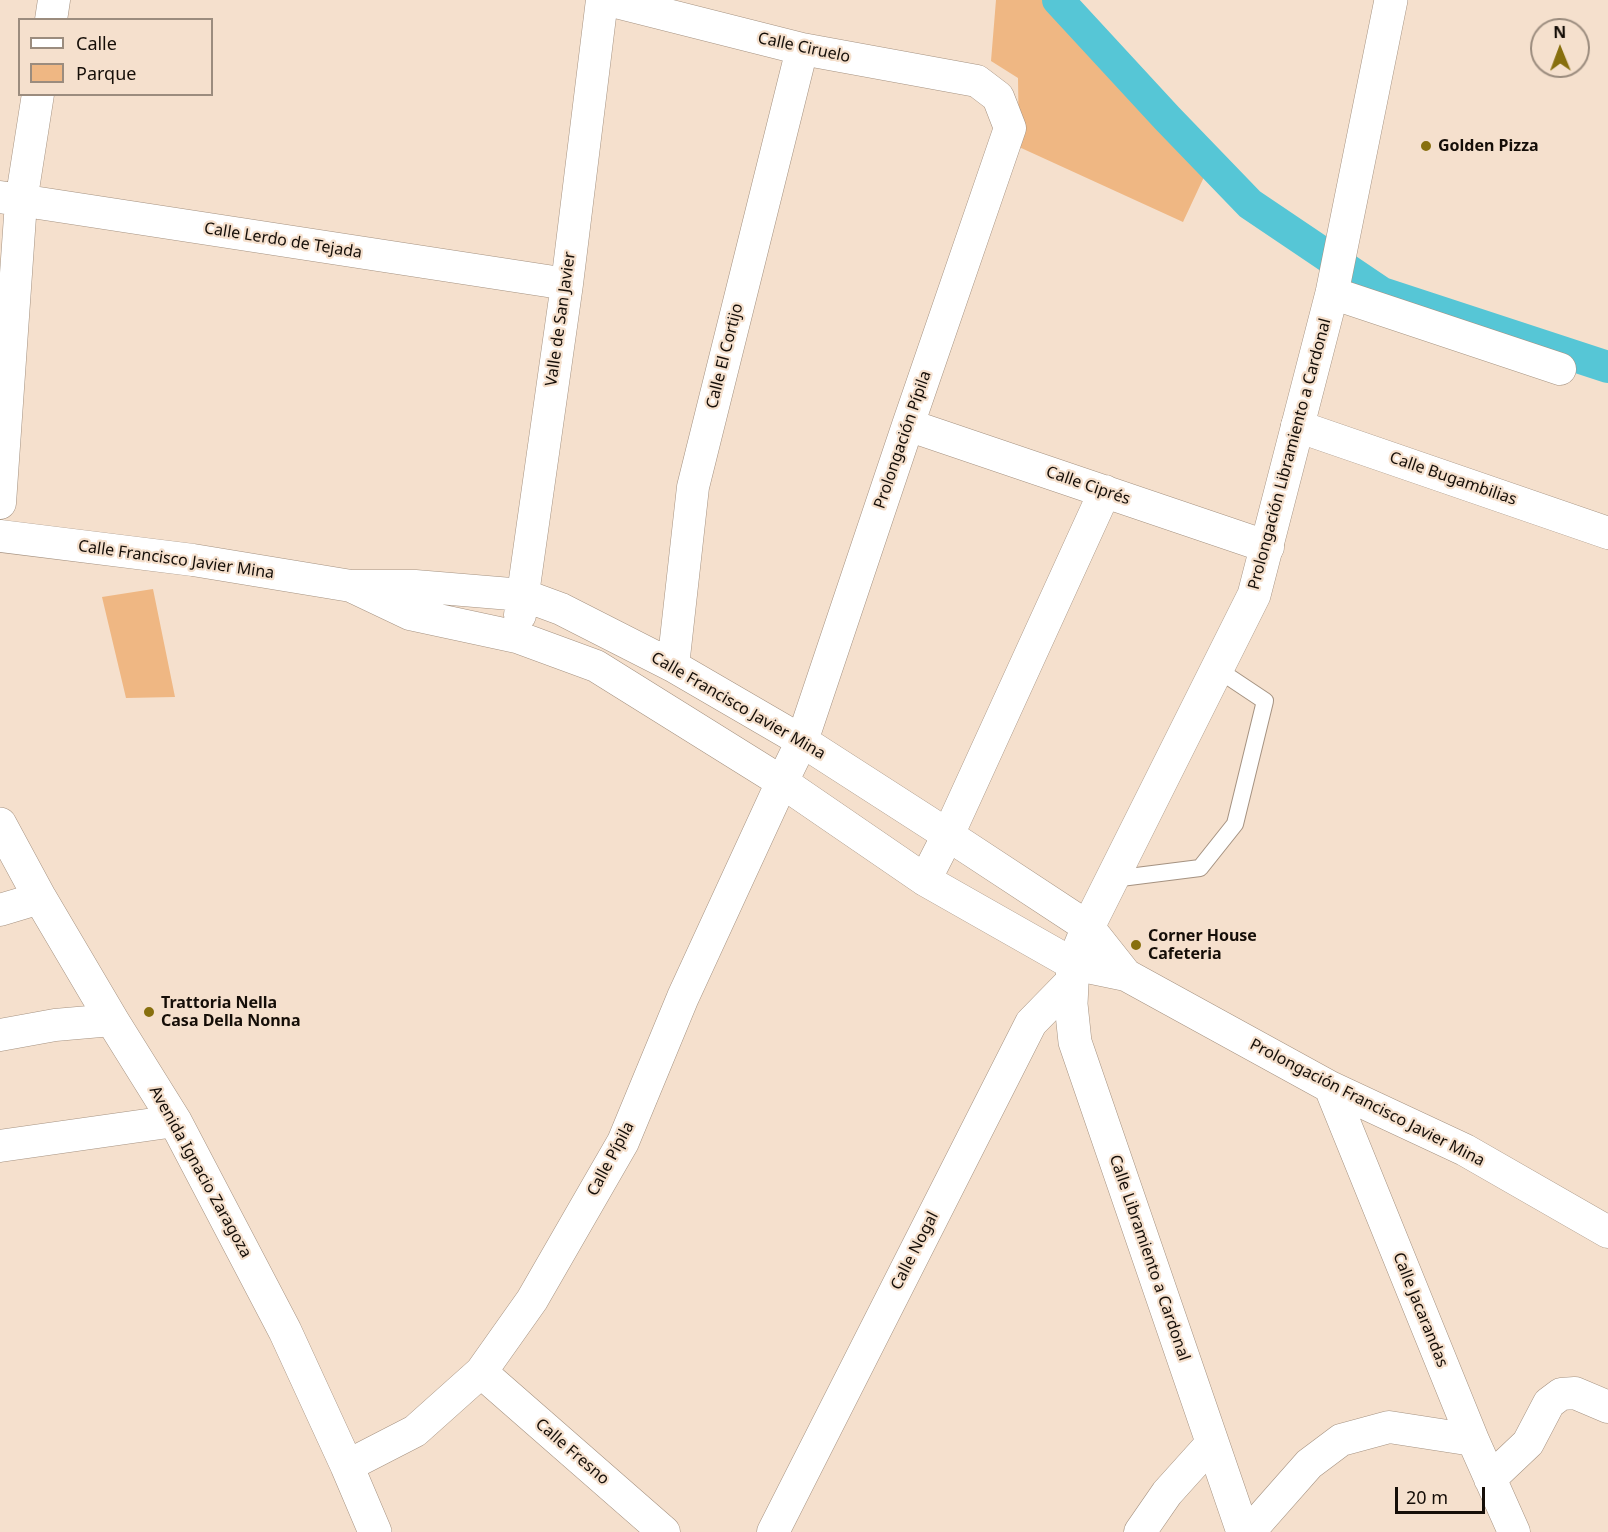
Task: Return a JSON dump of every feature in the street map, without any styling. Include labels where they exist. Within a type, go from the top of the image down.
[{"type":"street","points":[[51,18],[54,0]]},
{"type":"street","name":"Valle de San Javier","points":[[517,637],[567,284],[602,0]]},
{"type":"street","name":"Calle Ciruelo","points":[[608,0],[802,49],[977,81],[998,97]]},
{"type":"street","name":"Prolongación Libramiento a Cardonal","points":[[1072,972],[1088,927],[1254,595],[1335,281],[1391,0]]},
{"type":"street","name":"Calle El Cortijo","points":[[673,666],[693,487],[802,49]]},
{"type":"street","points":[[0,503],[11,199],[37,96]]},
{"type":"street","name":"Prolongación Pípila","points":[[782,782],[802,741],[1010,128],[998,97]]},
{"type":"street","name":"Calle Lerdo de Tejada","points":[[11,199],[567,284]]},
{"type":"street","points":[[1335,281],[1560,369]]},
{"type":"street","name":"Calle Ciprés","points":[[908,425],[1268,547]]},
{"type":"street","name":"Calle Bugambilias","points":[[1297,426],[1608,533]]},
{"type":"street","points":[[925,880],[948,835],[1105,491]]},
{"type":"street","name":"Calle Francisco Javier Mina","points":[[0,536],[193,560],[351,586],[415,586],[523,595],[561,609],[673,666],[802,741],[1088,927]]},
{"type":"street","name":"Calle Francisco Javier Mina","points":[[351,586],[410,614],[517,637],[596,666],[782,782],[925,880],[1072,972]]},
{"type":"street","name":"Calle Pípila","points":[[347,1466],[415,1431],[481,1372],[532,1300],[623,1142],[683,998],[782,782]]},
{"type":"street","name":"Avenida Ignacio Zaragoza","points":[[0,824],[40,898],[175,1121],[285,1331],[375,1532]]},
{"type":"street","points":[[0,910],[40,898]]},
{"type":"street","name":"Prolongación Francisco Javier Mina","points":[[1088,927],[1126,975],[1330,1087],[1465,1150],[1608,1232]]},
{"type":"street","name":"Prolongación Francisco Javier Mina","points":[[1072,972],[1126,975]]},
{"type":"street","name":"Calle Libramiento a Cardonal","points":[[1072,972],[1071,1004],[1075,1042],[1243,1532]]},
{"type":"street","name":"Calle Nogal","points":[[773,1532],[1031,1023],[1072,972]]},
{"type":"street","points":[[0,1035],[56,1025],[112,1020]]},
{"type":"street","name":"Calle Jacarandas","points":[[1330,1087],[1473,1440],[1514,1532]]},
{"type":"street","points":[[0,1146],[175,1121]]},
{"type":"street","name":"Calle Fresno","points":[[481,1372],[664,1532]]},
{"type":"street","points":[[1490,1479],[1528,1443],[1550,1403],[1561,1394],[1575,1393],[1608,1407]]},
{"type":"street","points":[[1249,1532],[1309,1464],[1341,1440],[1389,1427],[1473,1440]]},
{"type":"street","points":[[1140,1532],[1167,1493],[1212,1443]]},
{"type":"lane","points":[[1113,879],[1200,868],[1235,824],[1265,701],[1217,669]]},
{"type":"green space","points":[[996,0],[1046,0],[1211,162],[1183,222],[1019,147],[1018,78],[991,61]]},
{"type":"green space","points":[[153,589],[175,697],[126,698],[102,597]]},
{"type":"waterway","points":[[1058,0],[1250,204],[1382,293],[1608,367]]},
{"type":"place","name":"Golden Pizza","points":[[1426,146]]},
{"type":"place","name":"Corner House Cafeteria","points":[[1136,945]]},
{"type":"place","name":"Trattoria Nella Casa Della Nonna","points":[[149,1012]]}]
